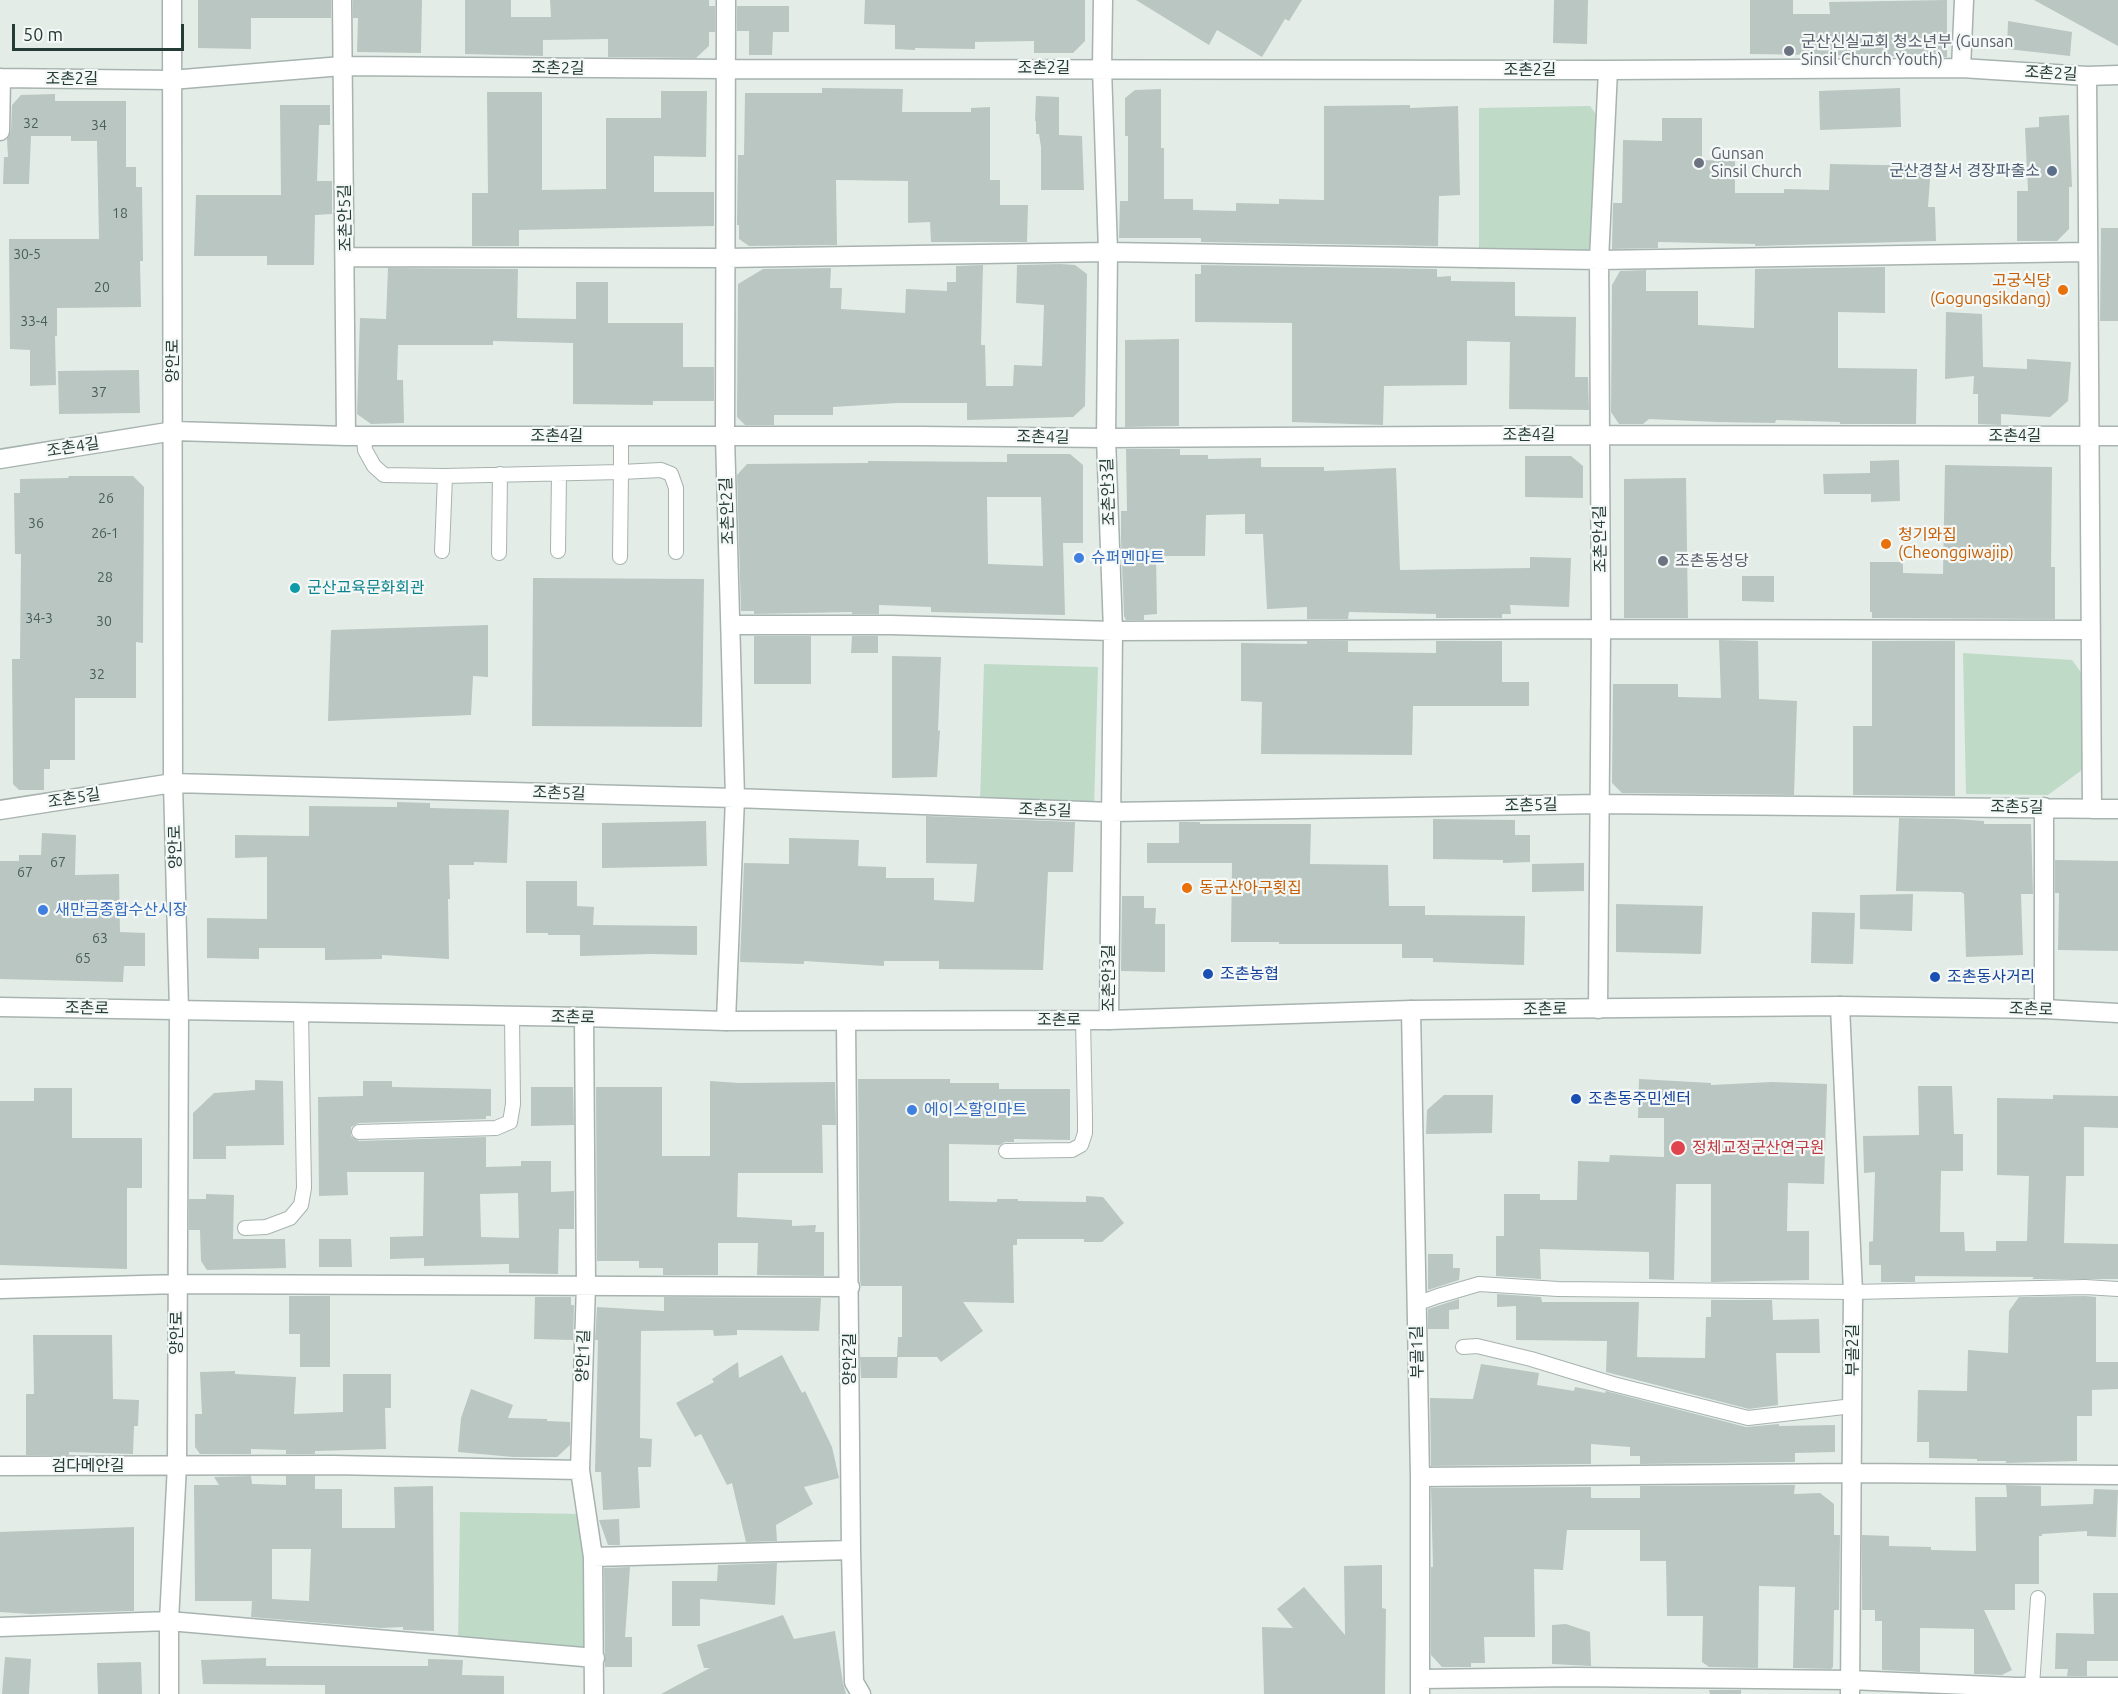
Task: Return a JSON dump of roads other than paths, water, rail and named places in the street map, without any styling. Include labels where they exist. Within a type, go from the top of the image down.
[{"type":"street","name":"양안로","points":[[169,1694],[169,1621],[177,1465],[178,1284],[178,1010],[173,783],[172,0]]},
{"type":"street","name":"조촌안5길","points":[[342,0],[346,436]]},
{"type":"street","name":"조촌안2길","points":[[726,0],[726,436],[735,798],[726,1021]]},
{"type":"street","name":"조촌안3길","points":[[1103,0],[1102,68],[1108,252],[1106,438],[1113,631],[1109,1020]]},
{"type":"street","points":[[1961,68],[1964,0]]},
{"type":"street","name":"조촌2길","points":[[0,78],[171,80],[342,66],[725,69],[1961,68],[2087,76],[2118,75]]},
{"type":"street","name":"조촌안4길","points":[[1598,1009],[1601,629],[1599,260],[1608,70]]},
{"type":"street","name":"조촌2길","points":[[2087,76],[2087,252]]},
{"type":"street","points":[[0,78],[0,131]]},
{"type":"street","points":[[345,257],[726,258],[1108,252],[1599,260],[2087,252],[2092,809]]},
{"type":"street","name":"조촌4길","points":[[0,459],[174,430],[346,436],[1106,438],[1599,435],[2118,436]]},
{"type":"street","points":[[730,625],[891,625],[1113,631],[2090,630]]},
{"type":"street","name":"조촌5길","points":[[0,810],[173,783],[735,798],[1110,812],[1600,804],[2118,809]]},
{"type":"street","points":[[2044,807],[2044,1009]]},
{"type":"street","name":"조촌로","points":[[0,1007],[846,1022],[1109,1020],[1411,1010],[1840,1006],[2044,1009],[2118,1013]]},
{"type":"street","name":"부골2길","points":[[1840,1006],[1853,1292],[1850,1687]]},
{"type":"street","name":"부골1길","points":[[1411,1010],[1420,1477],[1420,1687]]},
{"type":"street","name":"양안1길","points":[[584,1017],[586,1285],[580,1470],[593,1557],[594,1694]]},
{"type":"street","name":"양안2길","points":[[846,1022],[850,1287],[850,1550],[854,1682],[861,1694]]},
{"type":"street","points":[[0,1289],[178,1284],[850,1287]]},
{"type":"street","name":"검다메안길","points":[[0,1466],[333,1465],[580,1470]]},
{"type":"street","points":[[1420,1477],[1852,1473],[2118,1475]]},
{"type":"street","points":[[593,1557],[850,1550]]},
{"type":"street","points":[[0,1627],[169,1621],[595,1658]]},
{"type":"street","points":[[1420,1687],[2032,1686],[2118,1688]]},
{"type":"lane","points":[[364,436],[365,450],[374,466],[384,475],[559,474],[661,470],[671,474],[676,488],[676,552]]},
{"type":"lane","points":[[620,557],[621,436]]},
{"type":"lane","points":[[499,553],[500,474]]},
{"type":"lane","points":[[558,551],[559,474]]},
{"type":"lane","points":[[442,551],[444,476]]},
{"type":"lane","points":[[244,1228],[266,1227],[290,1218],[301,1205],[304,1188],[301,1012]]},
{"type":"lane","points":[[359,1132],[496,1128],[510,1122],[513,1104],[513,1016]]},
{"type":"lane","points":[[1006,1152],[1072,1150],[1081,1145],[1085,1133],[1083,1020]]},
{"type":"lane","points":[[1416,1304],[1479,1284],[1558,1289],[1853,1292],[2118,1288]]},
{"type":"lane","points":[[1463,1347],[1477,1346],[1531,1359],[1613,1384],[1748,1418],[1853,1406]]},
{"type":"lane","points":[[2032,1686],[2038,1598]]},
{"type":"place","name":"군산신실교회 청소년부 (Gunsan Sinsil Church Youth)","points":[[1789,51]]},
{"type":"place","name":"Gunsan Sinsil Church","points":[[1699,163]]},
{"type":"place","name":"군산경찰서 경장파출소","points":[[2052,171]]},
{"type":"place","name":"고궁식당 (Gogungsikdang)","points":[[2063,290]]},
{"type":"place","name":"청기와집 (Cheonggiwajip)","points":[[1886,544]]},
{"type":"place","name":"슈퍼멘마트","points":[[1079,558]]},
{"type":"place","name":"조촌동성당","points":[[1663,561]]},
{"type":"place","name":"군산교육문화회관","points":[[295,588]]},
{"type":"place","name":"동군산아구횟집","points":[[1187,888]]},
{"type":"place","name":"새만금종합수산시장","points":[[43,910]]},
{"type":"place","name":"조촌농협","points":[[1208,974]]},
{"type":"place","name":"조촌동사거리","points":[[1935,977]]},
{"type":"place","name":"조촌동주민센터","points":[[1576,1099]]},
{"type":"place","name":"에이스할인마트","points":[[912,1110]]},
{"type":"place","name":"정체교정군산연구원","points":[[1678,1148]]}]
